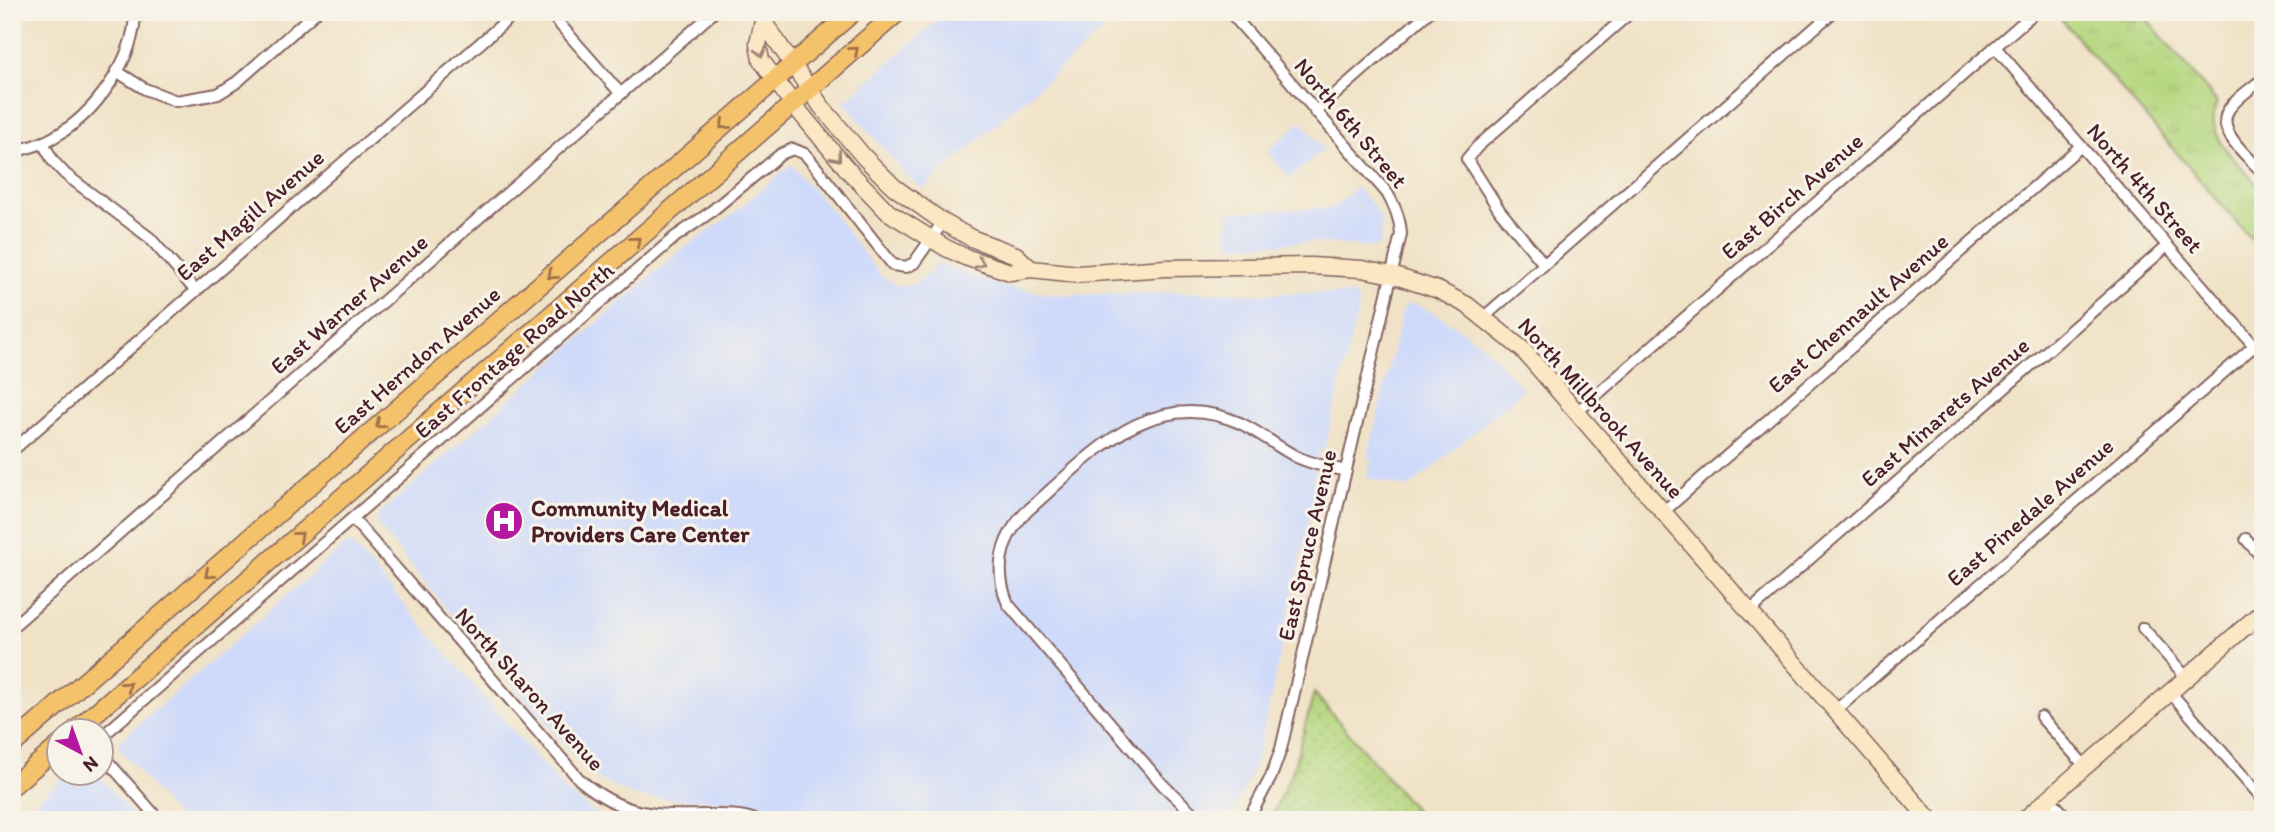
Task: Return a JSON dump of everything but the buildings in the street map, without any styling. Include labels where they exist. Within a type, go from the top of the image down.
[{"type":"main road","name":"East Herndon Avenue","points":[[12,745],[853,12]]},
{"type":"main road","points":[[92,716],[898,12]]},
{"type":"main road","points":[[12,786],[46,757]]},
{"type":"street","points":[[12,152],[43,143],[68,128],[94,105],[130,46],[135,12]]},
{"type":"street","points":[[117,71],[153,93],[176,101],[218,94],[237,82],[316,12]]},
{"type":"street","name":"East Magill Avenue","points":[[12,451],[516,12]]},
{"type":"street","points":[[549,12],[621,94]]},
{"type":"street","name":"East Warner Avenue","points":[[12,627],[714,12]]},
{"type":"street","name":"North 6th Street","points":[[1230,12],[1395,206],[1401,222],[1401,234],[1392,275]]},
{"type":"street","points":[[1315,112],[1430,12]]},
{"type":"street","points":[[1544,264],[1492,200],[1467,159],[1477,147],[1631,12]]},
{"type":"street","points":[[1483,317],[1833,12]]},
{"type":"street","name":"East Birch Avenue","points":[[1577,412],[2035,12]]},
{"type":"street","name":"North Millbrook Avenue","points":[[766,17],[809,90],[878,173],[943,222],[971,238],[1016,255],[1031,269]]},
{"type":"street","name":"North Millbrook Avenue","points":[[766,17],[758,37],[761,60],[793,104],[876,201],[900,221],[965,257],[1010,272],[1031,269],[1078,274],[1166,268],[1331,266],[1392,275],[1438,290],[1467,305],[1522,349],[1930,820]]},
{"type":"street","name":"North 4th Street","points":[[1995,47],[2263,356]]},
{"type":"street","points":[[2263,79],[2230,107],[2225,120],[2229,135],[2263,173]]},
{"type":"street","points":[[43,143],[53,161],[65,174],[150,239],[195,290]]},
{"type":"street","name":"East Chennault Avenue","points":[[1663,512],[2081,146]]},
{"type":"street","name":"East Frontage Road North","points":[[116,724],[675,237],[787,150],[799,150],[805,154],[893,265],[906,267],[914,263],[943,222]]},
{"type":"street","name":"East Minarets Avenue","points":[[1750,611],[2167,246]]},
{"type":"street","name":"East Spruce Avenue","points":[[1248,820],[1271,778],[1281,749],[1392,275]]},
{"type":"street","name":"East Pinedale Avenue","points":[[1835,711],[2254,346]]},
{"type":"street","points":[[1200,820],[1163,785],[1008,604],[1000,572],[1004,545],[1025,513],[1105,443],[1136,424],[1164,413],[1188,411],[1226,417],[1306,461],[1346,471]]},
{"type":"street","name":"North Sharon Avenue","points":[[353,519],[580,780],[600,796],[624,809],[652,815],[720,815],[755,820]]},
{"type":"street","points":[[2246,539],[2263,559]]},
{"type":"street","points":[[2024,820],[2263,611]]},
{"type":"street","points":[[2143,628],[2187,678]]},
{"type":"street","points":[[2170,692],[2263,799]]},
{"type":"street","points":[[2041,717],[2085,766]]},
{"type":"street","points":[[116,771],[159,820]]},
{"type":"street","points":[[2049,798],[2068,820]]},
{"type":"shaded area","points":[[947,12],[1124,12],[923,189],[904,173],[844,102]]},
{"type":"shaded area","points":[[1301,122],[1324,149],[1290,178],[1267,152]]},
{"type":"shaded area","points":[[791,165],[831,210],[880,275],[898,286],[916,284],[934,265],[939,264],[1001,286],[1058,295],[1191,292],[1354,295],[1359,304],[1325,448],[1318,456],[1313,480],[1316,486],[1262,738],[1254,767],[1233,814],[1223,820],[788,820],[761,807],[736,801],[657,799],[632,795],[601,781],[587,770],[468,635],[377,524],[377,516],[614,308],[683,249],[729,217]]},
{"type":"shaded area","points":[[1357,187],[1375,208],[1381,220],[1381,244],[1376,248],[1313,242],[1229,245],[1228,212],[1333,208]]},
{"type":"shaded area","points":[[1412,303],[1438,315],[1479,342],[1524,389],[1409,488],[1367,478],[1371,461],[1368,456],[1403,308]]},
{"type":"shaded area","points":[[346,544],[352,544],[566,792],[610,820],[179,820],[119,748],[120,741]]},
{"type":"shaded area","points":[[54,786],[107,786],[137,820],[14,820]]},
{"type":"green space","points":[[2055,12],[2110,12],[2128,21],[2146,18],[2217,102],[2214,127],[2219,139],[2263,191],[2263,253]]},
{"type":"green space","points":[[1314,693],[1424,820],[1270,820],[1293,770]]},
{"type":"place","name":"Community Medical Providers Care Center","points":[[504,521]]}]
